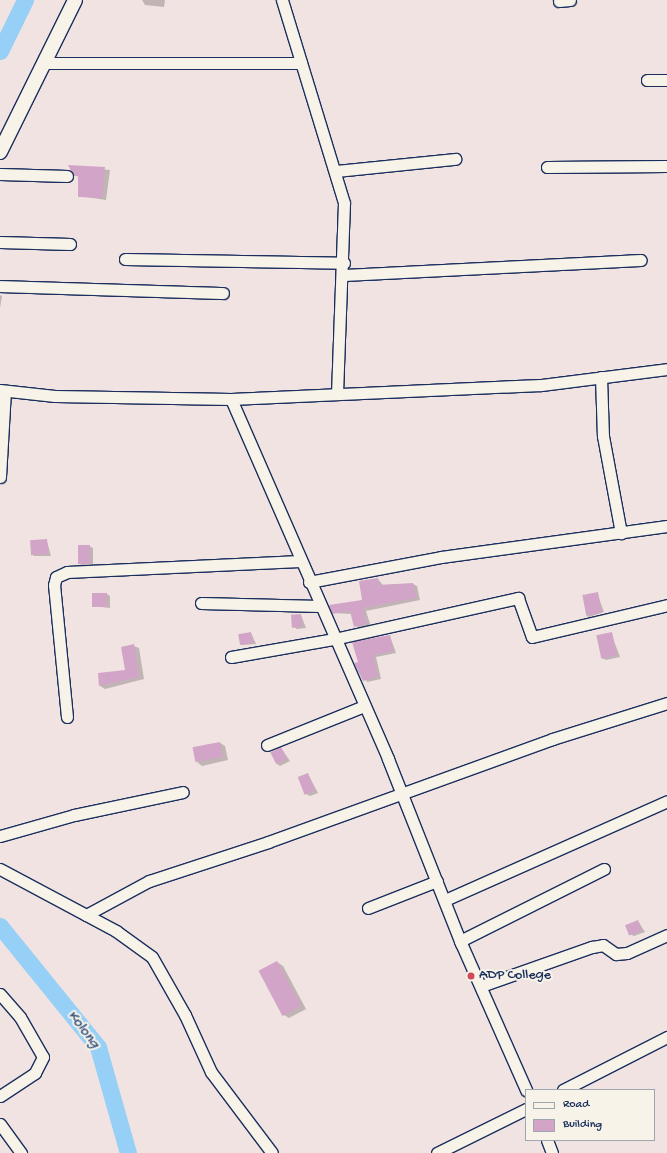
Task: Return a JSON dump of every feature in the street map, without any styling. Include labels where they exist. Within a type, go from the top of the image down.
[{"type":"street","points":[[0,152],[75,0]]},
{"type":"street","points":[[282,0],[336,171],[346,218],[337,394]]},
{"type":"street","points":[[558,0],[570,0]]},
{"type":"street","points":[[45,63],[301,63]]},
{"type":"street","points":[[647,80],[667,80]]},
{"type":"street","points":[[336,171],[456,159]]},
{"type":"street","points":[[547,167],[667,166]]},
{"type":"street","points":[[0,174],[66,176]]},
{"type":"street","points":[[0,242],[70,244]]},
{"type":"street","points":[[125,260],[344,263]]},
{"type":"street","points":[[344,275],[641,260]]},
{"type":"street","points":[[0,286],[222,293]]},
{"type":"street","points":[[0,477],[3,391],[55,396],[231,399],[541,385],[667,369]]},
{"type":"street","points":[[601,377],[603,436],[621,533]]},
{"type":"street","points":[[231,399],[402,795],[460,941],[526,1089]]},
{"type":"street","points":[[309,582],[440,557],[667,526]]},
{"type":"street","points":[[67,717],[56,577],[68,572],[300,561]]},
{"type":"street","points":[[231,657],[334,639],[518,598],[532,637],[667,605]]},
{"type":"street","points":[[201,603],[320,606]]},
{"type":"street","points":[[86,915],[150,881],[402,795],[552,739],[667,702]]},
{"type":"street","points":[[267,745],[364,706]]},
{"type":"street","points":[[0,836],[74,815],[183,792]]},
{"type":"street","points":[[445,900],[667,800]]},
{"type":"street","points":[[0,869],[86,915],[152,957],[185,1015],[211,1072],[272,1153]]},
{"type":"street","points":[[460,941],[604,869]]},
{"type":"street","points":[[368,908],[437,881]]},
{"type":"street","points":[[481,986],[592,947],[603,945],[616,954],[627,953],[667,935]]},
{"type":"street","points":[[0,994],[20,1017],[43,1056],[35,1073],[0,1096]]},
{"type":"street","points":[[565,1089],[667,1037]]},
{"type":"street","points":[[437,1153],[525,1109]]},
{"type":"street","points":[[0,1124],[21,1153]]},
{"type":"street","points":[[547,1141],[552,1153]]},
{"type":"building","points":[[68,165],[105,167],[102,198],[78,197],[78,176],[74,176]]},
{"type":"building","points":[[47,539],[48,554],[31,555],[30,540]]},
{"type":"building","points":[[78,545],[90,545],[90,564],[78,564]]},
{"type":"building","points":[[378,578],[379,585],[413,583],[416,598],[363,608],[367,624],[354,627],[350,611],[332,614],[329,605],[362,600],[359,581]]},
{"type":"building","points":[[598,592],[602,613],[586,616],[582,595]]},
{"type":"building","points":[[92,593],[107,593],[107,607],[92,607]]},
{"type":"building","points":[[301,614],[302,627],[292,628],[291,615]]},
{"type":"building","points":[[251,632],[253,643],[240,645],[238,634]]},
{"type":"building","points":[[612,632],[617,655],[601,659],[596,635]]},
{"type":"building","points":[[390,635],[393,651],[373,655],[378,677],[363,681],[354,663],[358,662],[352,642]]},
{"type":"building","points":[[134,644],[139,677],[99,686],[98,673],[125,670],[121,647]]},
{"type":"building","points":[[220,742],[223,757],[195,762],[193,747]]},
{"type":"building","points":[[281,747],[287,759],[276,764],[270,752]]},
{"type":"building","points":[[308,773],[315,791],[305,795],[298,777]]},
{"type":"building","points":[[638,920],[642,930],[629,935],[625,925]]},
{"type":"building","points":[[277,961],[301,1006],[282,1016],[258,971]]},
{"type":"waterway","name":"Kolong","points":[[0,51],[25,0]]},
{"type":"waterway","name":"Kolong","points":[[0,926],[98,1047],[128,1153]]},
{"type":"place","name":"ADP College","points":[[471,976]]}]
